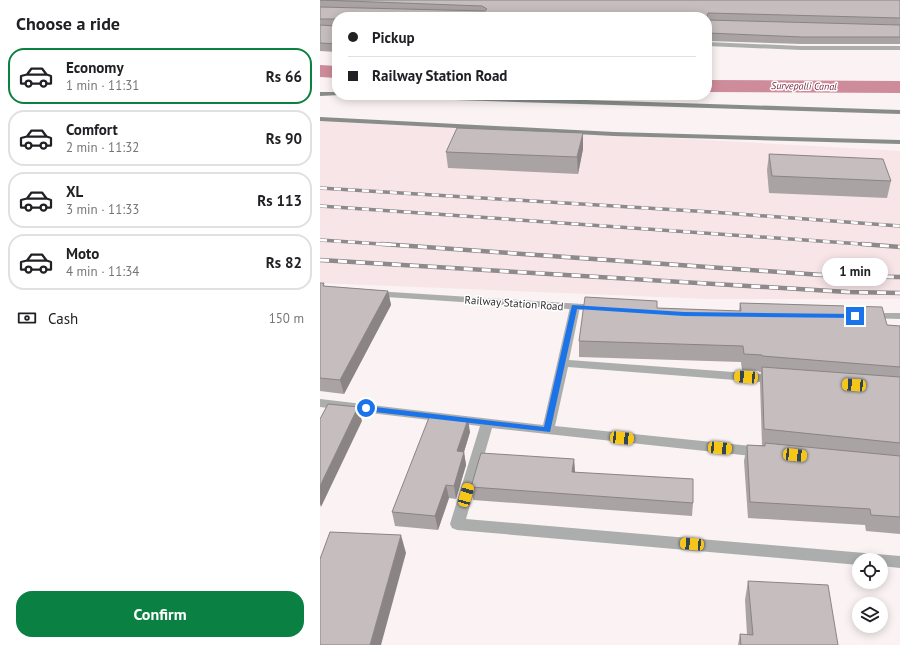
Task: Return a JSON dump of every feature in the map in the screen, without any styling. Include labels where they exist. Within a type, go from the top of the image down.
[{"type":"main road","points":[[320,94],[332,94]]},
{"type":"main road","points":[[517,100],[900,112]]},
{"type":"main road","points":[[320,119],[614,134],[900,142]]},
{"type":"street","points":[[712,44],[801,48],[900,48]]},
{"type":"street","name":"Railway Station Road","points":[[368,294],[606,309]]},
{"type":"street","points":[[548,430],[575,307]]},
{"type":"street","points":[[861,316],[900,316]]},
{"type":"street","points":[[562,363],[782,380]]},
{"type":"street","points":[[320,403],[548,430],[775,453]]},
{"type":"street","points":[[487,422],[458,524],[852,558]]},
{"type":"street","points":[[888,561],[900,562]]},
{"type":"shaded area","points":[[320,118],[900,151],[900,299],[711,299],[320,283]]},
{"type":"building","points":[[320,0],[900,0],[900,18],[712,12],[332,12],[332,19],[320,19],[320,7],[485,11],[487,9],[482,6]]},
{"type":"building","points":[[712,20],[900,25],[900,37],[802,37],[712,33]]},
{"type":"building","points":[[320,25],[332,26],[332,44],[320,43]]},
{"type":"building","points":[[457,128],[583,133],[577,157],[446,152]]},
{"type":"building","points":[[769,154],[883,159],[891,181],[772,176]]},
{"type":"building","points":[[320,283],[324,283],[323,286],[388,291],[340,380],[320,378]]},
{"type":"building","points":[[585,297],[657,301],[657,308],[741,311],[740,303],[882,307],[887,325],[900,326],[900,367],[744,354],[743,346],[579,341]]},
{"type":"building","points":[[762,367],[900,377],[900,443],[764,429]]},
{"type":"building","points":[[328,404],[358,407],[320,486],[320,419]]},
{"type":"building","points":[[430,415],[468,419],[457,451],[464,452],[454,486],[446,485],[435,516],[392,512]]},
{"type":"building","points":[[765,443],[900,456],[900,517],[871,515],[870,509],[750,502],[747,445],[765,446]]},
{"type":"building","points":[[481,453],[574,459],[572,472],[693,479],[693,503],[471,487]]},
{"type":"building","points":[[330,532],[401,535],[370,645],[320,645],[320,559]]},
{"type":"building","points":[[748,581],[828,585],[838,645],[741,645],[740,634],[753,635]]},
{"type":"waterway","name":"Survepalli Canal","points":[[320,71],[332,72]]},
{"type":"waterway","name":"Survepalli Canal","points":[[712,86],[900,87]]},
{"type":"railway","points":[[320,188],[711,212],[900,226]]},
{"type":"railway","points":[[320,206],[864,244]]},
{"type":"railway","points":[[320,240],[396,245]]},
{"type":"railway","points":[[382,244],[836,276],[900,277]]},
{"type":"railway","points":[[864,244],[876,245]]},
{"type":"railway","points":[[864,244],[900,247]]},
{"type":"railway","points":[[320,260],[848,292],[900,293]]},
{"type":"route","points":[[366,408],[548,430],[575,307],[684,314],[855,316]]}]
